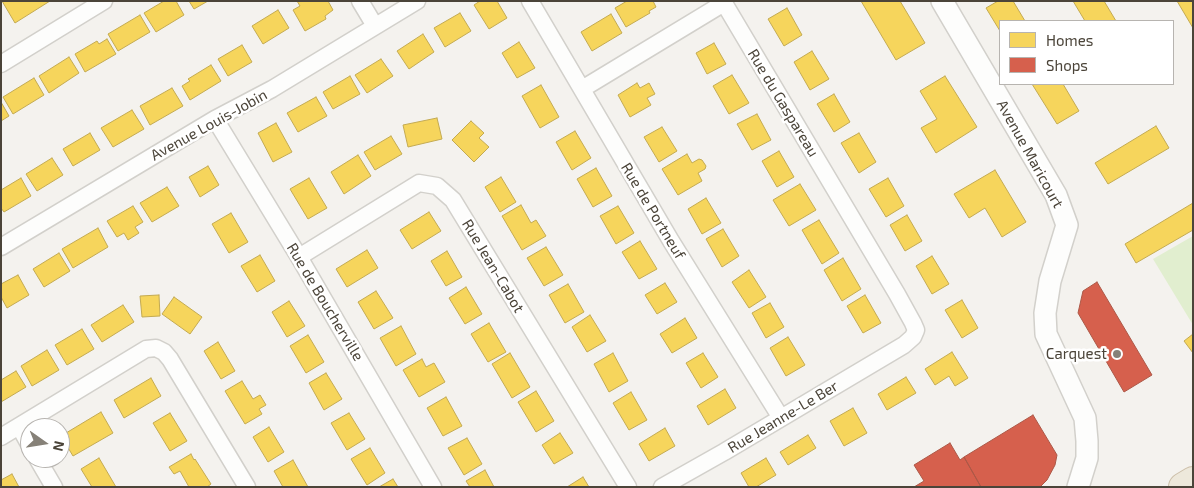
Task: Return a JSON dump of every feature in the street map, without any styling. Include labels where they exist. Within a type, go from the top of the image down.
[{"type":"highway","points":[[1183,487],[1193,481]]},
{"type":"street","points":[[1,64],[104,1]]},
{"type":"street","points":[[360,1],[375,26]]},
{"type":"street","name":"Avenue Louis-Jobin","points":[[1,247],[215,119],[272,89],[417,1]]},
{"type":"street","name":"Rue de Portneuf","points":[[530,1],[671,241],[781,418]]},
{"type":"street","name":"Avenue Maricourt","points":[[942,1],[1056,195],[1067,224],[1050,281],[1045,313],[1046,334],[1085,418],[1087,458],[1078,487]]},
{"type":"street","name":"Rue du Gaspareau","points":[[582,89],[724,3],[898,294],[916,330],[914,337],[904,345]]},
{"type":"street","name":"Rue de Boucherville","points":[[215,119],[299,257],[433,487]]},
{"type":"street","name":"Rue Jean-Cabot","points":[[299,257],[419,183],[437,186],[453,200],[628,487]]},
{"type":"street","name":"Rue Jeanne-Le Ber","points":[[662,487],[904,345]]},
{"type":"street","points":[[1,436],[146,349],[156,348],[164,352],[170,359],[247,487]]},
{"type":"street","points":[[43,468],[54,487]]},
{"type":"green space","points":[[1193,236],[1193,325],[1153,259]]},
{"type":"building: Homes","points":[[2,1],[50,1],[15,23]]},
{"type":"building: Homes","points":[[164,1],[176,1],[184,15],[156,32],[144,13]]},
{"type":"building: Homes","points":[[189,1],[208,1],[194,9]]},
{"type":"building: Homes","points":[[297,1],[328,1],[333,10],[325,16],[326,19],[305,31],[293,10],[300,6]]},
{"type":"building: Homes","points":[[480,1],[497,1],[507,18],[489,29],[474,5]]},
{"type":"building: Homes","points":[[627,1],[653,1],[656,7],[649,11],[650,13],[626,27],[615,8]]},
{"type":"building: Homes","points":[[861,1],[900,1],[925,43],[896,60]]},
{"type":"building: Homes","points":[[998,1],[1013,1],[1024,20],[999,20],[999,29],[986,8]]},
{"type":"building: Homes","points":[[1073,1],[1104,1],[1115,20],[1084,20]]},
{"type":"building: Homes","points":[[1177,1],[1193,1],[1193,28]]},
{"type":"building: Homes","points":[[787,8],[802,35],[784,46],[768,19]]},
{"type":"building: Homes","points":[[278,10],[289,28],[263,44],[252,26]]},
{"type":"building: Homes","points":[[460,13],[471,31],[445,47],[434,28]]},
{"type":"building: Homes","points":[[611,14],[622,33],[592,51],[581,32]]},
{"type":"building: Homes","points":[[140,15],[150,32],[118,51],[108,34]]},
{"type":"building: Homes","points":[[423,34],[434,52],[409,69],[397,51]]},
{"type":"building: Homes","points":[[107,39],[116,54],[85,72],[75,54],[97,41],[99,44]]},
{"type":"building: Homes","points":[[519,42],[535,68],[517,78],[502,53]]},
{"type":"building: Homes","points":[[714,43],[726,64],[707,74],[696,53]]},
{"type":"building: Homes","points":[[242,45],[252,62],[228,76],[218,59]]},
{"type":"building: Homes","points":[[812,51],[829,79],[810,90],[794,62]]},
{"type":"building: Homes","points":[[69,57],[79,73],[49,93],[39,76]]},
{"type":"building: Homes","points":[[381,59],[393,76],[367,93],[355,75]]},
{"type":"building: Homes","points":[[211,65],[221,81],[190,100],[182,86],[190,81],[188,79]]},
{"type":"building: Homes","points":[[732,75],[749,103],[729,114],[713,86]]},
{"type":"building: Homes","points":[[350,76],[360,94],[333,109],[323,92]]},
{"type":"building: Homes","points":[[945,76],[977,127],[936,153],[921,128],[937,119],[920,91]]},
{"type":"building: Homes","points":[[34,78],[44,95],[13,114],[3,97]]},
{"type":"building: Homes","points":[[637,83],[640,88],[649,83],[655,94],[647,98],[651,105],[630,117],[618,95]]},
{"type":"building: Homes","points":[[541,85],[559,117],[540,128],[522,96]]},
{"type":"building: Homes","points":[[1033,85],[1064,85],[1079,111],[1057,124]]},
{"type":"building: Homes","points":[[172,88],[183,106],[150,125],[140,106]]},
{"type":"building: Homes","points":[[834,94],[850,122],[834,132],[817,104]]},
{"type":"building: Homes","points":[[316,97],[327,116],[298,132],[287,113]]},
{"type":"building: Homes","points":[[1,102],[9,116],[1,121]]},
{"type":"building: Homes","points":[[132,110],[144,129],[113,147],[101,128]]},
{"type":"building: Homes","points":[[757,114],[771,140],[752,150],[737,124]]},
{"type":"building: Homes","points":[[437,118],[442,139],[408,147],[403,125]]},
{"type":"building: Homes","points":[[471,121],[484,133],[479,138],[489,147],[474,162],[452,140]]},
{"type":"building: Homes","points":[[276,123],[292,152],[273,162],[258,133]]},
{"type":"building: Homes","points":[[1156,126],[1169,148],[1108,184],[1095,163]]},
{"type":"building: Homes","points":[[662,127],[677,151],[659,162],[644,137]]},
{"type":"building: Homes","points":[[575,131],[591,158],[572,170],[556,142]]},
{"type":"building: Homes","points":[[90,133],[100,150],[73,166],[63,149]]},
{"type":"building: Homes","points":[[859,133],[876,162],[859,173],[841,143]]},
{"type":"building: Homes","points":[[391,136],[402,154],[375,170],[364,152]]},
{"type":"building: Homes","points":[[779,151],[794,177],[777,187],[762,161]]},
{"type":"building: Homes","points":[[687,154],[692,163],[699,159],[706,166],[705,169],[698,173],[702,181],[678,195],[662,169]]},
{"type":"building: Homes","points":[[358,155],[371,176],[344,194],[331,172]]},
{"type":"building: Homes","points":[[52,158],[63,175],[37,191],[26,174]]},
{"type":"building: Homes","points":[[208,166],[219,185],[200,197],[189,177]]},
{"type":"building: Homes","points":[[596,168],[612,196],[593,207],[577,179]]},
{"type":"building: Homes","points":[[995,170],[1026,222],[1002,237],[985,208],[969,218],[954,194]]},
{"type":"building: Homes","points":[[501,177],[516,202],[500,212],[485,187]]},
{"type":"building: Homes","points":[[21,178],[31,196],[4,212],[1,208],[1,190]]},
{"type":"building: Homes","points":[[309,178],[327,208],[308,219],[290,189]]},
{"type":"building: Homes","points":[[888,178],[904,206],[886,217],[869,189]]},
{"type":"building: Homes","points":[[800,184],[816,210],[789,226],[773,200]]},
{"type":"building: Homes","points":[[167,187],[179,206],[152,222],[140,203]]},
{"type":"building: Homes","points":[[706,198],[721,223],[702,234],[688,209]]},
{"type":"building: Homes","points":[[1193,203],[1193,230],[1136,263],[1125,244]]},
{"type":"building: Homes","points":[[521,205],[531,223],[536,220],[546,236],[522,250],[502,216]]},
{"type":"building: Homes","points":[[133,206],[143,222],[135,227],[139,233],[128,240],[124,233],[117,237],[107,221]]},
{"type":"building: Homes","points":[[618,206],[634,233],[616,244],[600,216]]},
{"type":"building: Homes","points":[[429,212],[441,231],[412,249],[400,230]]},
{"type":"building: Homes","points":[[231,213],[248,242],[229,253],[212,224]]},
{"type":"building: Homes","points":[[907,215],[922,241],[905,251],[890,225]]},
{"type":"building: Homes","points":[[819,220],[839,253],[822,264],[802,230]]},
{"type":"building: Homes","points":[[98,228],[108,247],[73,268],[62,249]]},
{"type":"building: Homes","points":[[723,229],[739,256],[722,267],[706,239]]},
{"type":"building: Homes","points":[[640,241],[657,269],[639,279],[622,252]]},
{"type":"building: Homes","points":[[546,247],[563,275],[544,286],[527,258]]},
{"type":"building: Homes","points":[[367,250],[378,268],[347,287],[336,269]]},
{"type":"building: Homes","points":[[447,251],[462,277],[446,286],[431,261]]},
{"type":"building: Homes","points":[[59,253],[70,271],[44,287],[33,269]]},
{"type":"building: Homes","points":[[260,255],[275,281],[257,292],[241,266]]},
{"type":"building: Homes","points":[[932,256],[949,284],[932,294],[916,266]]},
{"type":"building: Homes","points":[[843,258],[861,289],[842,301],[824,270]]},
{"type":"building: Homes","points":[[749,270],[766,297],[749,308],[732,282]]},
{"type":"building: Homes","points":[[18,275],[29,295],[7,308],[1,297],[1,284]]},
{"type":"building: Homes","points":[[665,283],[677,302],[657,314],[645,295]]},
{"type":"building: Homes","points":[[568,284],[584,312],[565,323],[549,295]]},
{"type":"building: Homes","points":[[466,287],[482,314],[465,324],[449,298]]},
{"type":"building: Homes","points":[[376,291],[393,318],[374,329],[358,302]]},
{"type":"building: Homes","points":[[159,295],[160,316],[142,317],[140,296]]},
{"type":"building: Homes","points":[[865,295],[881,323],[863,333],[847,306]]},
{"type":"building: Homes","points":[[174,297],[202,317],[190,334],[162,314]]},
{"type":"building: Homes","points":[[962,300],[978,328],[962,338],[945,310]]},
{"type":"building: Homes","points":[[289,301],[305,326],[287,337],[272,312]]},
{"type":"building: Homes","points":[[770,303],[784,327],[766,338],[752,313]]},
{"type":"building: Homes","points":[[123,305],[134,322],[102,342],[91,325]]},
{"type":"building: Homes","points":[[590,315],[606,341],[587,352],[572,327]]},
{"type":"building: Homes","points":[[685,318],[697,338],[672,353],[660,334]]},
{"type":"building: Homes","points":[[489,323],[506,352],[488,362],[471,334]]},
{"type":"building: Homes","points":[[401,326],[416,354],[396,366],[380,338]]},
{"type":"building: Homes","points":[[82,329],[94,349],[67,365],[55,345]]},
{"type":"building: Homes","points":[[1193,334],[1193,353],[1184,341]]},
{"type":"building: Homes","points":[[308,335],[324,362],[306,373],[290,346]]},
{"type":"building: Homes","points":[[788,337],[805,365],[786,376],[770,348]]},
{"type":"building: Homes","points":[[218,342],[235,371],[221,379],[204,351]]},
{"type":"building: Homes","points":[[47,350],[59,370],[32,386],[21,366]]},
{"type":"building: Homes","points":[[952,352],[968,378],[955,386],[949,376],[935,385],[925,369]]},
{"type":"building: Homes","points":[[510,353],[530,387],[512,398],[492,364]]},
{"type":"building: Homes","points":[[613,353],[628,381],[609,392],[594,364]]},
{"type":"building: Homes","points":[[703,353],[718,377],[701,388],[686,363]]},
{"type":"building: Homes","points":[[422,359],[426,367],[434,363],[445,382],[419,397],[403,370]]},
{"type":"building: Homes","points":[[16,371],[26,387],[1,402],[1,380]]},
{"type":"building: Homes","points":[[326,373],[342,399],[324,410],[309,383]]},
{"type":"building: Homes","points":[[906,377],[916,393],[887,410],[878,394]]},
{"type":"building: Homes","points":[[151,378],[161,396],[124,418],[114,400]]},
{"type":"building: Homes","points":[[242,381],[253,399],[260,395],[266,405],[259,409],[262,414],[245,424],[225,391]]},
{"type":"building: Homes","points":[[725,389],[736,408],[708,425],[697,406]]},
{"type":"building: Homes","points":[[536,391],[554,421],[536,432],[518,402]]},
{"type":"building: Homes","points":[[631,392],[647,420],[629,430],[613,403]]},
{"type":"building: Homes","points":[[446,397],[462,426],[443,436],[427,408]]},
{"type":"building: Homes","points":[[853,408],[867,433],[844,446],[830,421]]},
{"type":"building: Homes","points":[[101,412],[113,433],[73,456],[70,451],[70,431]]},
{"type":"building: Homes","points":[[170,413],[187,441],[170,451],[153,423]]},
{"type":"building: Homes","points":[[349,413],[365,439],[347,450],[331,423]]},
{"type":"building: Homes","points":[[269,427],[284,452],[268,462],[253,437]]},
{"type":"building: Homes","points":[[665,428],[675,446],[649,461],[639,444]]},
{"type":"building: Homes","points":[[560,433],[573,453],[554,464],[542,445]]},
{"type":"building: Homes","points":[[808,435],[816,448],[788,465],[780,452]]},
{"type":"building: Homes","points":[[467,438],[482,464],[464,475],[448,448]]},
{"type":"building: Homes","points":[[370,448],[385,473],[367,485],[351,459]]},
{"type":"building: Homes","points":[[191,454],[211,484],[207,487],[189,487],[180,471],[174,474],[169,467]]},
{"type":"building: Homes","points":[[99,458],[116,487],[92,487],[81,469]]},
{"type":"building: Homes","points":[[766,458],[776,475],[756,487],[749,487],[741,473]]},
{"type":"building: Homes","points":[[293,460],[308,487],[283,487],[274,471]]},
{"type":"building: Homes","points":[[485,470],[494,487],[470,487],[466,481]]},
{"type":"building: Homes","points":[[12,474],[19,487],[1,487],[1,480]]},
{"type":"building: Homes","points":[[583,477],[589,487],[567,487]]},
{"type":"building: Homes","points":[[393,479],[398,487],[379,487]]},
{"type":"building: Shops","points":[[1097,282],[1152,375],[1124,392],[1078,313],[1083,291]]},
{"type":"building: Shops","points":[[1033,415],[1057,455],[1055,465],[1047,480],[1040,487],[981,487],[964,457]]},
{"type":"building: Shops","points":[[950,443],[960,460],[964,457],[981,487],[914,487],[924,481],[914,465]]},
{"type":"place","name":"Carquest","points":[[1117,354]]}]
